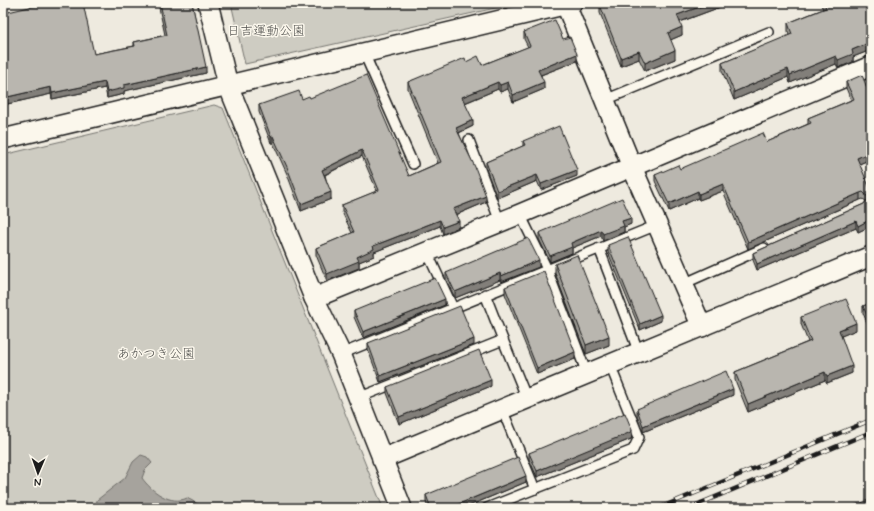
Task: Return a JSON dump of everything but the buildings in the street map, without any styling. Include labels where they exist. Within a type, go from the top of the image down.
[{"type":"street","points":[[208,3],[228,85],[314,298],[341,354],[402,508]]},
{"type":"street","points":[[3,139],[569,4],[632,167],[702,327]]},
{"type":"street","points":[[314,298],[520,214],[871,66]]},
{"type":"street","points":[[382,459],[871,256]]},
{"type":"lane","points":[[605,100],[769,32]]},
{"type":"lane","points":[[364,53],[413,164]]},
{"type":"lane","points":[[469,140],[500,222]]},
{"type":"lane","points":[[520,214],[547,269],[587,374]]},
{"type":"lane","points":[[341,354],[657,224]]},
{"type":"lane","points":[[683,284],[776,243]]},
{"type":"lane","points":[[599,248],[638,353]]},
{"type":"lane","points":[[427,252],[453,308]]},
{"type":"lane","points":[[485,294],[527,400]]},
{"type":"lane","points":[[358,398],[503,340]]},
{"type":"lane","points":[[487,508],[633,450],[639,437],[610,365]]},
{"type":"lane","points":[[502,409],[535,489]]},
{"type":"green space","name":"日吉運動公園","points":[[231,3],[518,3],[245,64]]},
{"type":"green space","name":"あかつき公園","points":[[214,105],[223,108],[383,508],[3,508],[3,155]]},
{"type":"shaded area","points":[[141,455],[147,457],[152,463],[145,470],[142,478],[151,488],[168,499],[181,500],[187,498],[200,505],[201,508],[96,508],[97,500],[125,478],[133,462]]},
{"type":"railway","points":[[659,508],[871,420]]},
{"type":"railway","points":[[689,508],[871,432]]}]
